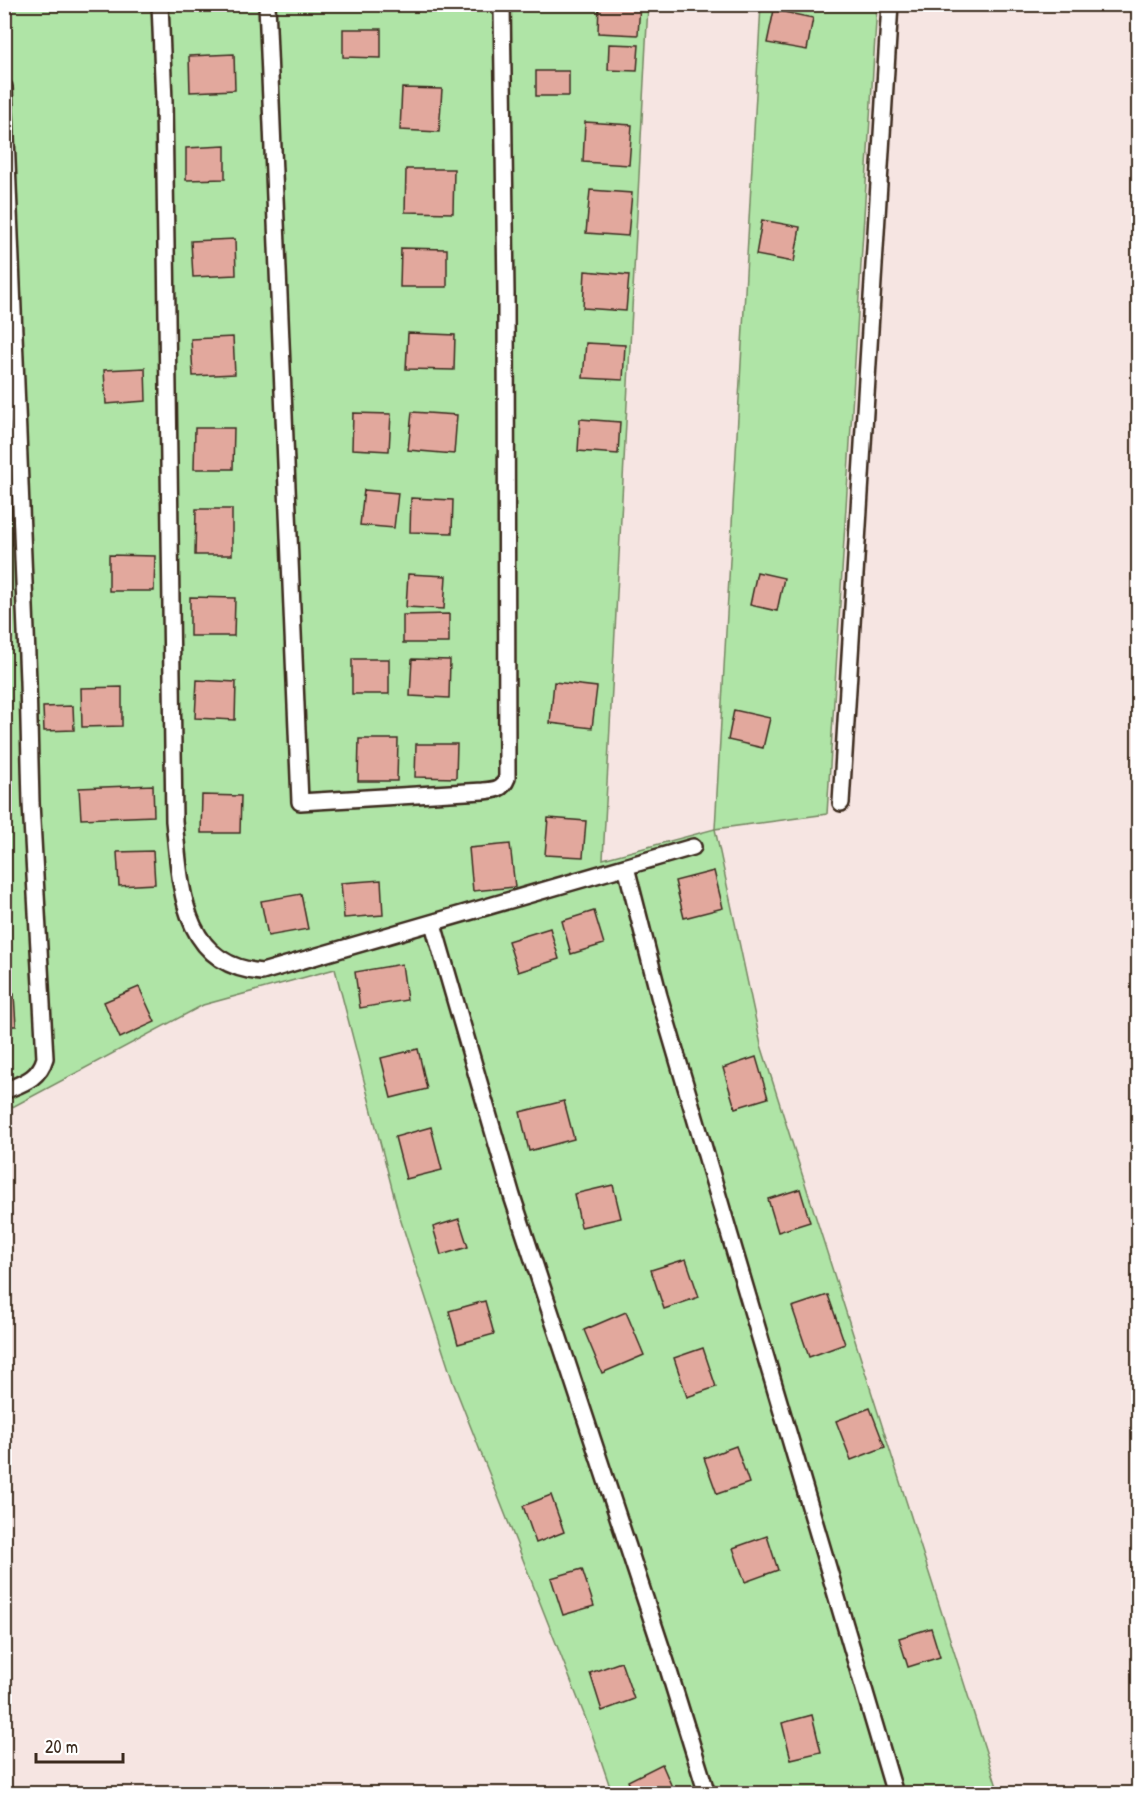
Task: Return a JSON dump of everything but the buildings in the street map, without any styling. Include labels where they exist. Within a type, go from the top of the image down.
[{"type":"lane","points":[[160,4],[164,102],[174,821],[180,879],[189,918],[198,937],[212,954],[227,964],[244,971],[262,972],[693,847]]},
{"type":"lane","points":[[267,4],[300,802],[496,790],[504,784],[507,778],[506,305],[502,4]]},
{"type":"lane","points":[[841,803],[890,4]]},
{"type":"lane","points":[[4,87],[31,803],[45,1058],[37,1076],[4,1091]]},
{"type":"lane","points":[[626,867],[659,996],[895,1794]]},
{"type":"lane","points":[[433,924],[512,1196],[666,1662],[706,1794]]},
{"type":"green space","points":[[4,5],[648,5],[603,859],[715,829],[761,1045],[999,1793],[612,1793],[593,1737],[453,1382],[399,1215],[335,969],[203,1005],[5,1111]]},
{"type":"green space","points":[[761,5],[877,5],[827,814],[715,829]]}]
